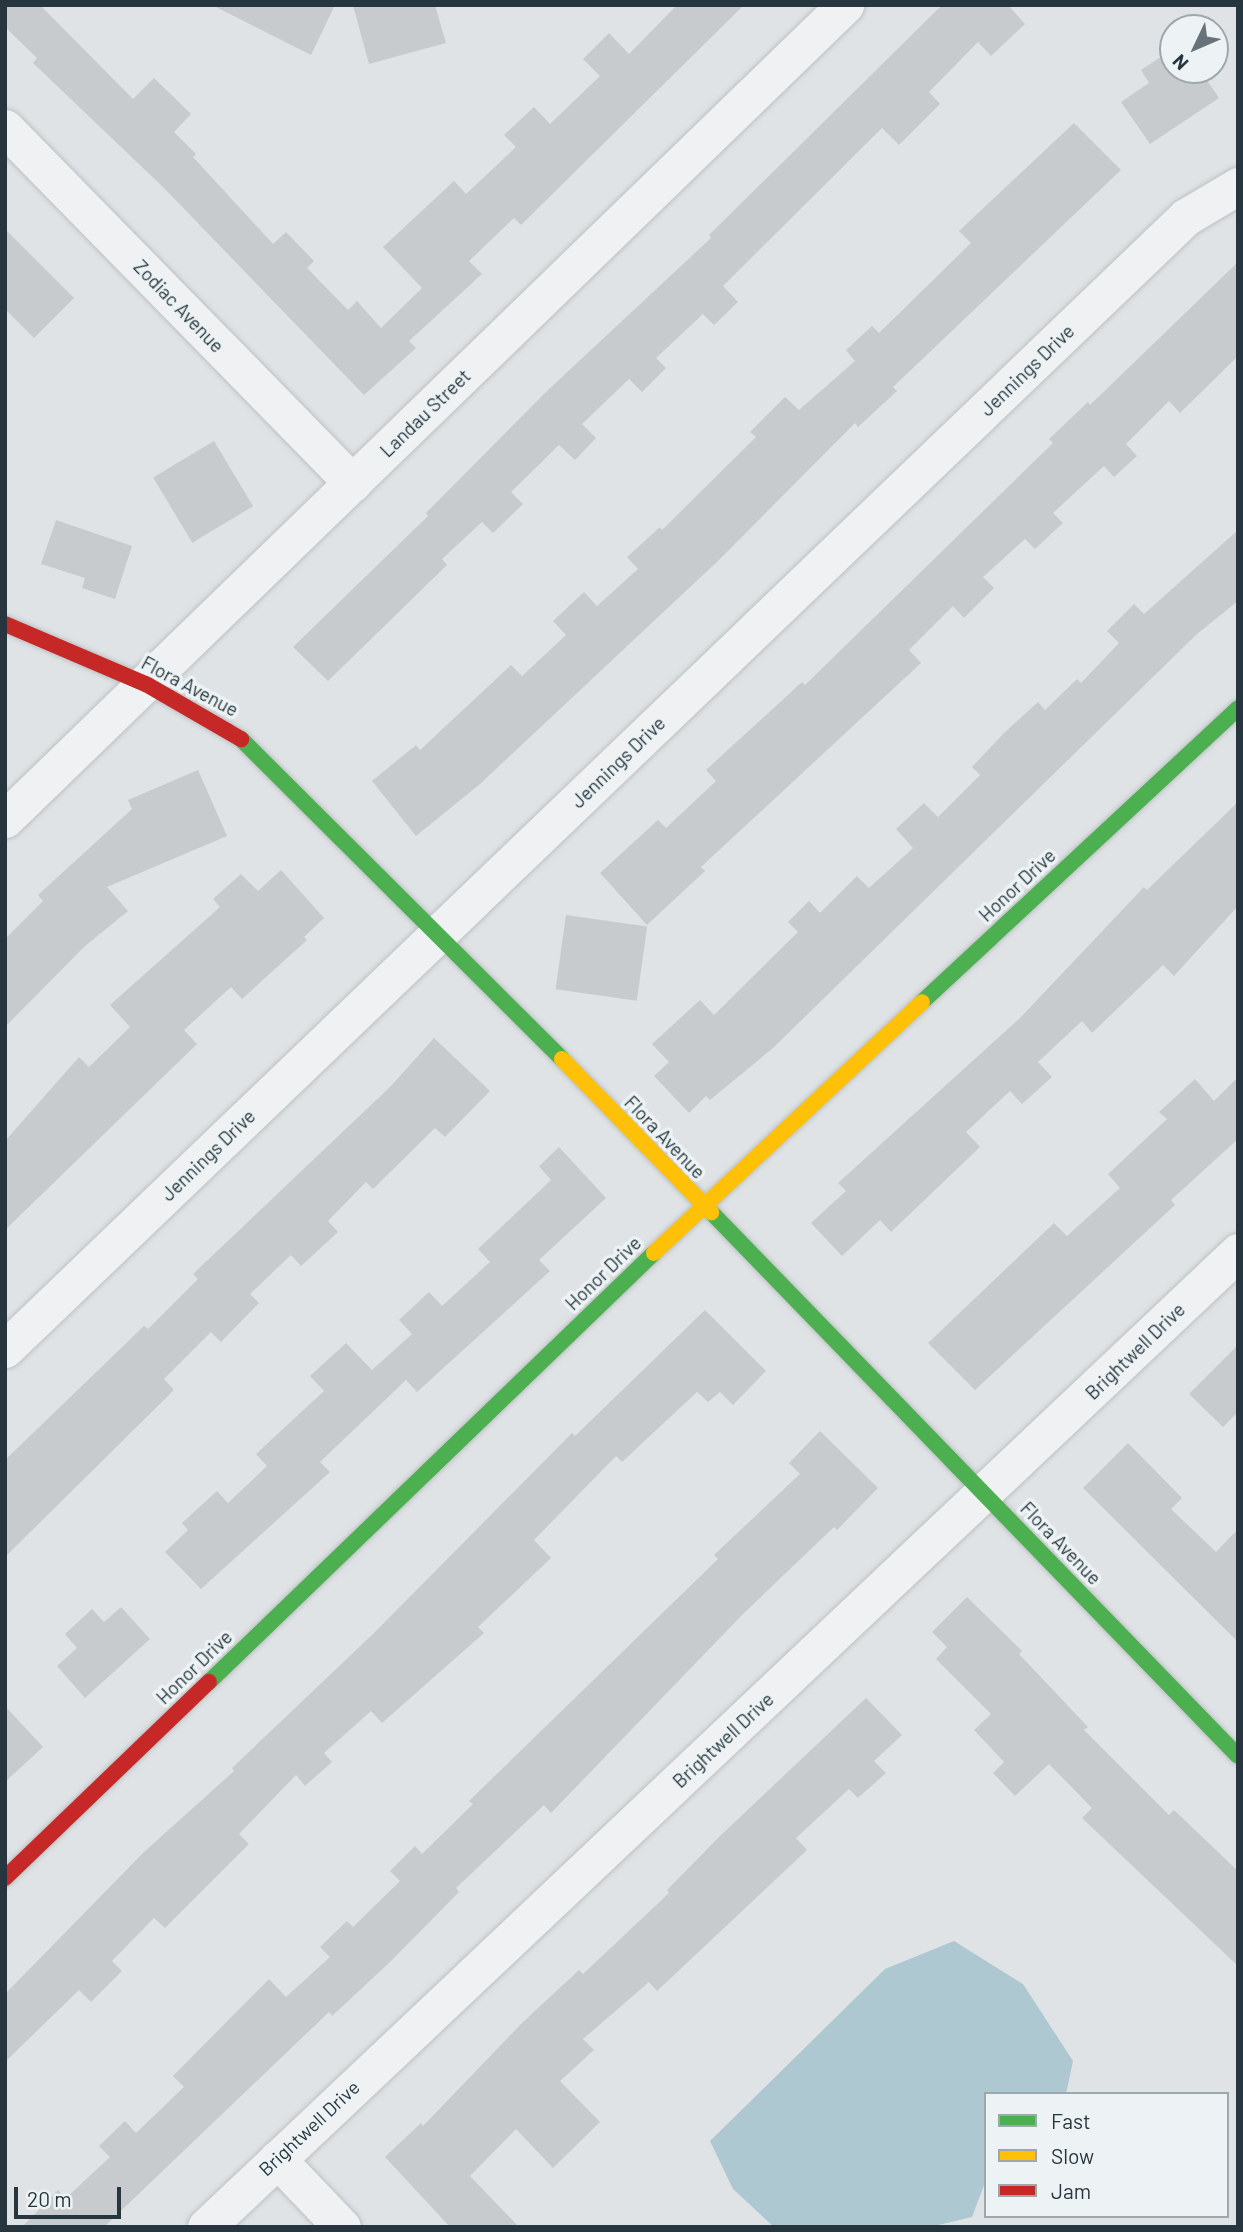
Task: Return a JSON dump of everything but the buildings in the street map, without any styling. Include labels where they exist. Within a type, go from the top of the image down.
[{"type":"street","name":"Landau Street","points":[[5,819],[845,5]]},
{"type":"street","name":"Zodiac Avenue","points":[[5,128],[353,483]]},
{"type":"street","name":"Jennings Drive","points":[[5,1349],[1186,217],[1238,186]]},
{"type":"street","name":"Flora Avenue","points":[[5,624],[146,684],[236,734],[440,933],[1238,1756]]},
{"type":"street","name":"Honor Drive","points":[[5,1878],[703,1206],[1238,708]]},
{"type":"street","name":"Brightwell Drive","points":[[206,2227],[985,1495],[1238,1252]]},
{"type":"street","points":[[277,2159],[342,2227]]},
{"type":"water","points":[[954,1941],[1023,1984],[1073,2061],[1066,2092],[984,2092],[984,2185],[972,2217],[930,2227],[774,2227],[733,2189],[710,2141],[885,1969]]},
{"type":"traffic: fast","points":[[922,1002],[1238,708]]},
{"type":"traffic: fast","points":[[241,739],[562,1059]]},
{"type":"traffic: fast","points":[[711,1212],[1238,1756]]},
{"type":"traffic: fast","points":[[209,1682],[654,1253]]},
{"type":"traffic: slow","points":[[654,1253],[922,1002]]},
{"type":"traffic: slow","points":[[562,1059],[711,1212]]},
{"type":"traffic: jam","points":[[5,624],[146,684],[241,739]]},
{"type":"traffic: jam","points":[[5,1878],[209,1682]]}]
